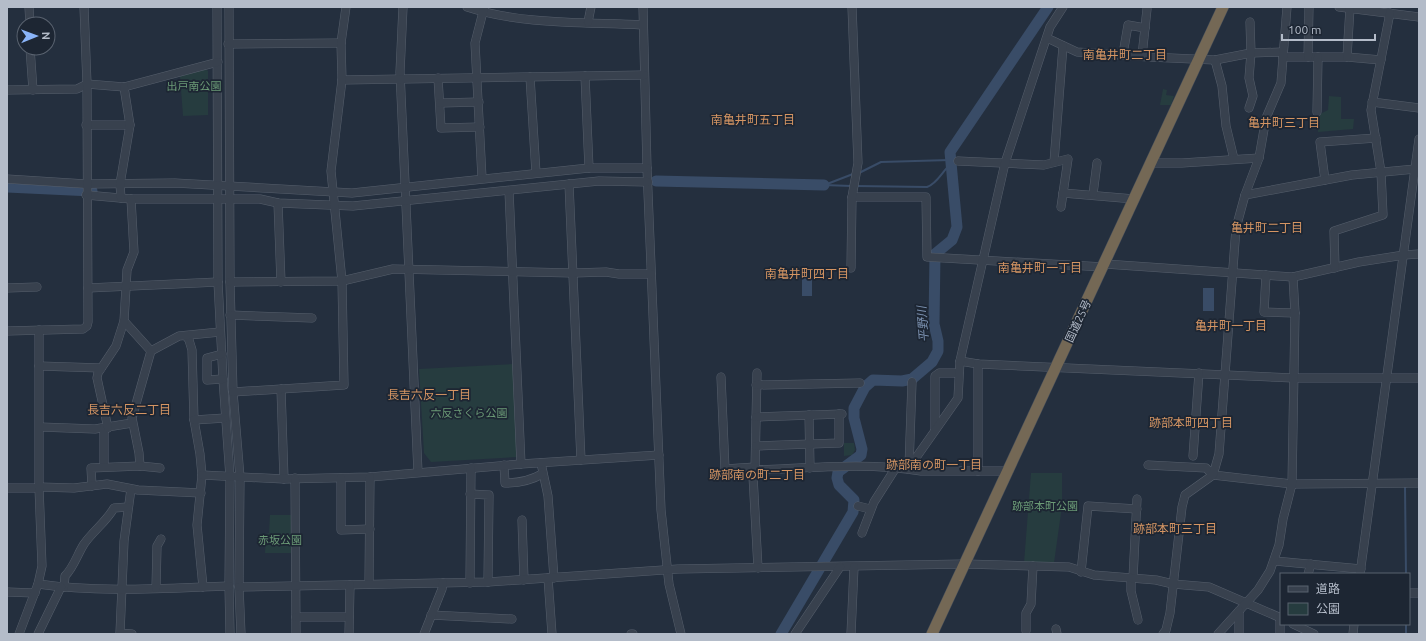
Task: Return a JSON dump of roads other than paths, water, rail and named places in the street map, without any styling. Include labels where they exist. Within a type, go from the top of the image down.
[{"type":"highway","name":"国道25号","points":[[932,634],[1009,471],[1223,7]]},
{"type":"street","points":[[7,331],[83,328],[87,326],[88,322],[86,195],[87,84],[84,7]]},
{"type":"street","points":[[217,7],[218,282],[225,418],[230,476],[230,634]]},
{"type":"street","points":[[229,7],[228,199],[230,315],[233,392],[240,477],[239,587],[241,634]]},
{"type":"street","points":[[233,392],[344,385],[342,281],[333,205],[331,172],[342,80],[342,43],[346,7]]},
{"type":"street","points":[[403,7],[400,78],[407,201],[418,472]]},
{"type":"street","points":[[467,7],[523,19],[642,25]]},
{"type":"street","points":[[588,22],[591,7]]},
{"type":"street","points":[[642,7],[661,510],[667,570],[681,634]]},
{"type":"street","points":[[851,268],[852,197],[858,163],[852,7]]},
{"type":"street","points":[[908,468],[958,398],[960,361],[1005,163],[1050,27],[1063,7]]},
{"type":"street","points":[[1163,634],[1166,630],[1170,613],[1182,508],[1186,495],[1213,475],[1219,454],[1236,228],[1245,195],[1259,158],[1266,118],[1281,83],[1286,7]]},
{"type":"street","points":[[1308,57],[1309,7]]},
{"type":"street","points":[[1339,7],[1419,17]]},
{"type":"street","points":[[1346,57],[1350,8]]},
{"type":"street","points":[[1142,56],[1147,9]]},
{"type":"street","points":[[482,178],[478,77],[475,43],[483,10]]},
{"type":"street","points":[[1335,268],[1334,231],[1383,215],[1381,172],[1371,110],[1390,13]]},
{"type":"street","points":[[1250,22],[1251,53],[1248,78],[1253,96],[1250,108]]},
{"type":"street","points":[[1123,54],[1128,25],[1145,28]]},
{"type":"street","points":[[1047,38],[1077,52],[1215,60],[1251,53],[1382,60]]},
{"type":"street","points":[[228,44],[342,43]]},
{"type":"street","points":[[1054,162],[1063,46]]},
{"type":"street","points":[[31,56],[33,90]]},
{"type":"street","points":[[1317,112],[1318,57]]},
{"type":"street","points":[[1215,60],[1222,86],[1226,126],[1234,159]]},
{"type":"street","points":[[7,90],[77,89],[87,84],[124,87],[218,62]]},
{"type":"street","points":[[342,80],[644,75]]},
{"type":"street","points":[[584,76],[589,168]]},
{"type":"street","points":[[530,77],[536,173]]},
{"type":"street","points":[[438,78],[441,128],[480,127]]},
{"type":"street","points":[[120,198],[120,184],[130,125],[124,87]]},
{"type":"street","points":[[440,103],[479,102]]},
{"type":"street","points":[[1372,102],[1419,108]]},
{"type":"street","points":[[86,125],[130,125]]},
{"type":"street","points":[[1325,180],[1320,142],[1376,138]]},
{"type":"street","points":[[1275,561],[1311,564],[1361,572],[1419,143]]},
{"type":"street","points":[[1151,163],[1182,163],[1259,158]]},
{"type":"street","points":[[958,161],[1044,165],[1068,160],[1061,207]]},
{"type":"street","points":[[1093,194],[1097,163]]},
{"type":"street","points":[[7,179],[86,184],[217,184],[352,193],[482,178],[589,168],[647,168]]},
{"type":"street","points":[[1245,195],[1325,180],[1415,169]]},
{"type":"street","points":[[86,195],[120,198],[157,197],[260,199],[278,203],[353,206],[599,181],[648,182]]},
{"type":"street","points":[[570,184],[581,460]]},
{"type":"street","points":[[509,191],[521,464]]},
{"type":"street","points":[[1063,193],[1093,194],[1134,199]]},
{"type":"street","points":[[852,197],[926,197],[927,257],[1104,265],[1293,277],[1404,255],[1419,254]]},
{"type":"street","points":[[104,466],[106,428],[97,384],[98,372],[116,346],[124,321],[127,270],[134,252],[131,198]]},
{"type":"street","points":[[278,203],[281,282]]},
{"type":"street","points":[[230,282],[342,281],[393,269],[651,274]]},
{"type":"street","points":[[1266,275],[1264,312],[1295,313]]},
{"type":"street","points":[[1218,634],[1258,590],[1275,561],[1283,519],[1292,484],[1295,313],[1293,277]]},
{"type":"street","points":[[88,288],[218,282]]},
{"type":"street","points":[[7,288],[37,288]]},
{"type":"street","points":[[230,315],[312,318]]},
{"type":"street","points":[[124,321],[151,351]]},
{"type":"street","points":[[19,634],[35,593],[42,566],[39,488],[39,330]]},
{"type":"street","points":[[140,466],[139,452],[132,423],[151,351],[172,338],[220,332]]},
{"type":"street","points":[[186,336],[192,350],[194,420],[202,475],[197,526],[203,587]]},
{"type":"street","points":[[222,354],[207,358],[207,380],[223,379]]},
{"type":"street","points":[[960,361],[978,364],[1294,378],[1419,378]]},
{"type":"street","points":[[978,364],[978,471]]},
{"type":"street","points":[[40,366],[101,368]]},
{"type":"street","points":[[757,373],[756,446],[755,469],[753,476],[758,568]]},
{"type":"street","points":[[935,429],[935,376],[939,373],[959,373]]},
{"type":"street","points":[[1193,456],[1199,373]]},
{"type":"street","points":[[721,377],[725,469],[908,468],[921,471],[1009,471]]},
{"type":"street","points":[[908,468],[912,382]]},
{"type":"street","points":[[756,385],[860,383]]},
{"type":"street","points":[[281,389],[284,478]]},
{"type":"street","points":[[756,417],[840,414],[839,443],[756,446]]},
{"type":"street","points":[[810,415],[810,468]]},
{"type":"street","points":[[194,420],[225,418]]},
{"type":"street","points":[[40,427],[77,429],[106,428],[132,423]]},
{"type":"street","points":[[202,475],[284,478],[370,477],[504,465],[659,455]]},
{"type":"street","points":[[541,463],[542,474],[548,496],[552,634]]},
{"type":"street","points":[[504,465],[504,483],[514,483],[534,479],[542,474]]},
{"type":"street","points":[[92,486],[91,468],[104,466],[140,466],[160,468]]},
{"type":"street","points":[[1148,466],[1206,468],[1213,475],[1292,484],[1419,483]]},
{"type":"street","points":[[470,582],[471,468]]},
{"type":"street","points":[[862,533],[870,509],[895,469]]},
{"type":"street","points":[[369,584],[370,477]]},
{"type":"street","points":[[296,478],[296,634]]},
{"type":"street","points":[[341,478],[341,530],[370,529]]},
{"type":"street","points":[[7,488],[74,488],[107,484],[131,489],[201,493]]},
{"type":"street","points":[[131,489],[124,541],[120,633],[132,634]]},
{"type":"street","points":[[470,494],[488,495],[488,582]]},
{"type":"street","points":[[1137,499],[1131,591],[1138,620]]},
{"type":"street","points":[[858,506],[870,509]]},
{"type":"street","points":[[1081,572],[1088,506],[1137,509]]},
{"type":"street","points":[[38,634],[62,587],[64,576],[72,568],[84,544],[108,518],[114,508],[128,507]]},
{"type":"street","points":[[522,520],[524,580]]},
{"type":"street","points":[[156,588],[157,546],[161,539]]},
{"type":"street","points":[[239,587],[488,582],[678,569],[965,564],[1033,566],[1069,568],[1081,572],[1214,588],[1280,618],[1280,634]]},
{"type":"street","points":[[1308,573],[1311,564]]},
{"type":"street","points":[[1026,631],[1026,613],[1031,604],[1033,566]]},
{"type":"street","points":[[795,634],[840,567]]},
{"type":"street","points":[[851,634],[854,567]]},
{"type":"street","points":[[424,634],[443,583]]},
{"type":"street","points":[[38,584],[62,587],[123,588],[229,586]]},
{"type":"street","points":[[349,634],[350,585]]},
{"type":"street","points":[[7,592],[35,593]]},
{"type":"street","points":[[1239,611],[1239,634]]},
{"type":"street","points":[[431,615],[512,619]]},
{"type":"street","points":[[296,617],[349,617]]},
{"type":"street","points":[[1296,625],[1314,634]]},
{"type":"water","points":[[802,275],[812,275],[812,296],[802,296]]},
{"type":"water","points":[[1203,288],[1214,288],[1214,311],[1203,311]]},
{"type":"waterway","name":"平野川","points":[[781,634],[853,512],[854,500],[839,485],[837,478],[838,472],[861,455],[862,449],[854,418],[854,408],[865,387],[873,380],[902,381],[912,379],[932,362],[938,351],[938,341],[934,324],[935,254],[952,240],[957,227],[950,152],[1048,7]]},
{"type":"waterway","points":[[859,173],[881,162],[950,160]]},
{"type":"waterway","points":[[856,186],[927,187],[934,183],[951,164]]},
{"type":"waterway","points":[[827,184],[853,174]]},
{"type":"waterway","points":[[656,181],[824,185]]},
{"type":"waterway","points":[[824,185],[851,186]]},
{"type":"waterway","points":[[7,187],[92,191]]},
{"type":"waterway","points":[[1406,573],[1405,487],[1407,486]]},
{"type":"waterway","points":[[1406,625],[1406,634]]},
{"type":"district","name":"南亀井町二丁目","points":[[1125,55]]},
{"type":"district","name":"南亀井町五丁目","points":[[753,120]]},
{"type":"district","name":"亀井町三丁目","points":[[1284,123]]},
{"type":"district","name":"亀井町二丁目","points":[[1267,228]]},
{"type":"district","name":"南亀井町一丁目","points":[[1040,268]]},
{"type":"district","name":"南亀井町四丁目","points":[[807,274]]},
{"type":"district","name":"亀井町一丁目","points":[[1231,326]]},
{"type":"district","name":"長吉六反一丁目","points":[[429,395]]},
{"type":"district","name":"長吉六反二丁目","points":[[129,410]]},
{"type":"district","name":"跡部本町四丁目","points":[[1191,423]]},
{"type":"district","name":"跡部南の町一丁目","points":[[934,465]]},
{"type":"district","name":"跡部南の町二丁目","points":[[757,475]]},
{"type":"district","name":"跡部本町三丁目","points":[[1175,529]]},
{"type":"park label","name":"出戸南公園","points":[[194,86]]},
{"type":"park label","name":"六反さくら公園","points":[[469,413]]},
{"type":"park label","name":"跡部本町公園","points":[[1045,506]]},
{"type":"park label","name":"赤坂公園","points":[[280,540]]}]
